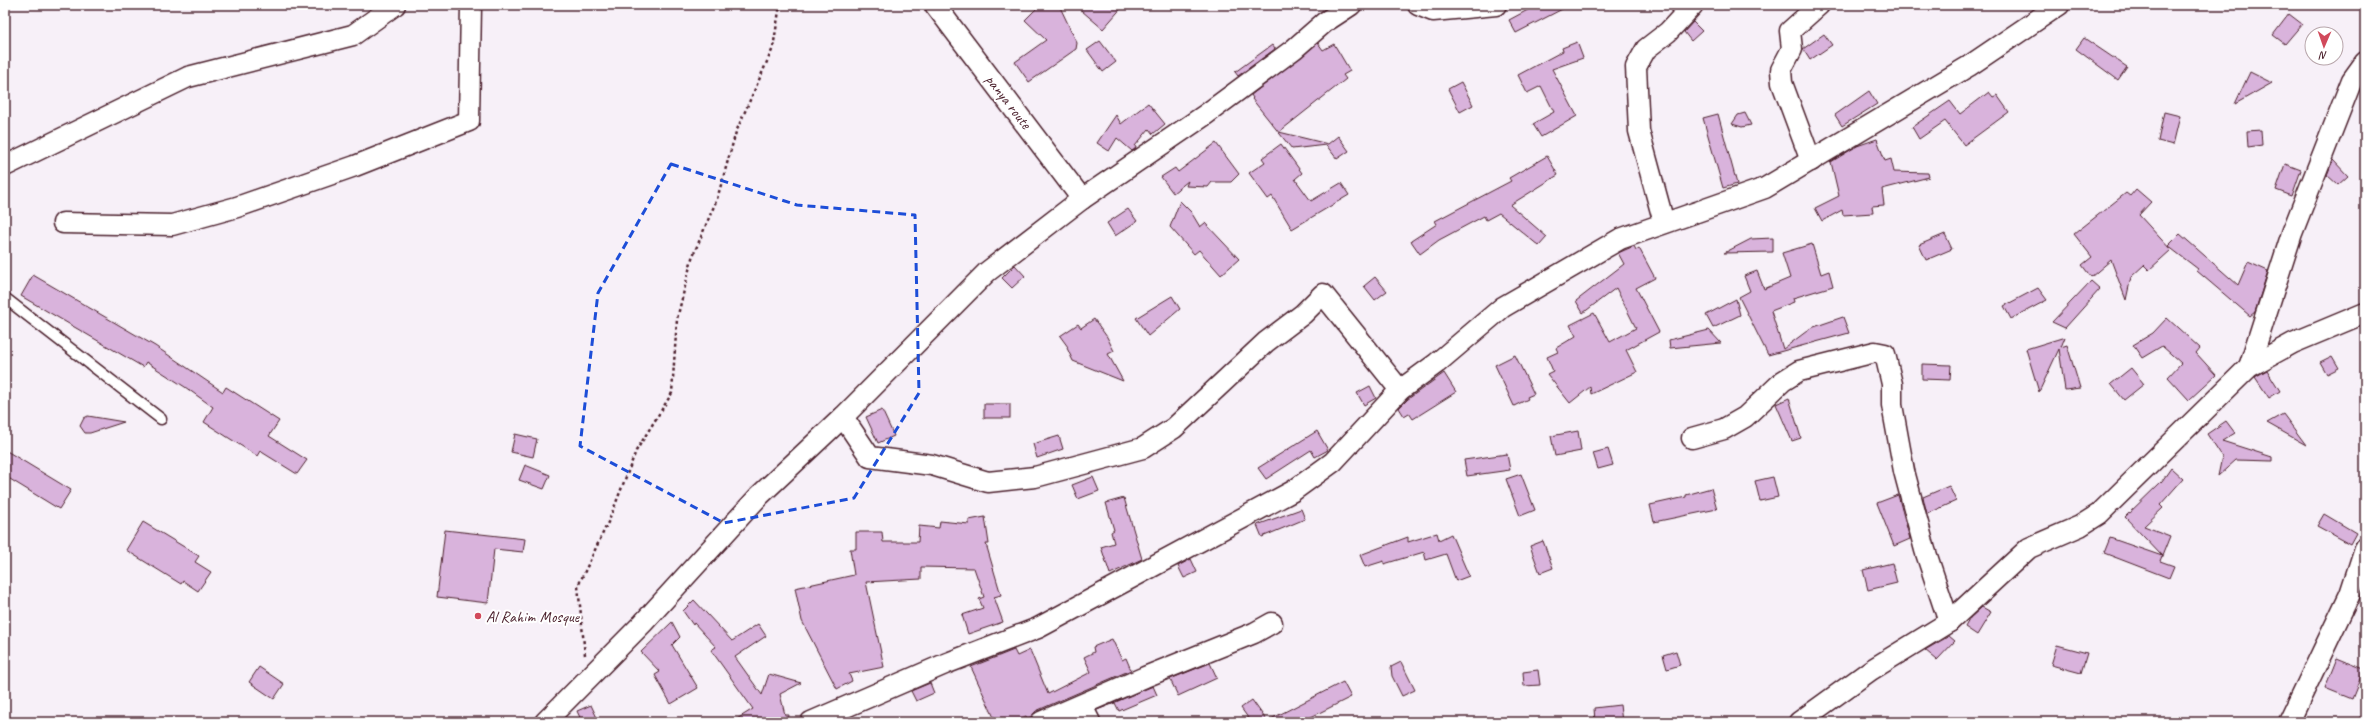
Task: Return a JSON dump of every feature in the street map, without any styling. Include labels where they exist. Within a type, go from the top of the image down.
[{"type":"street","points":[[5,166],[188,77],[352,35],[395,5]]},
{"type":"street","points":[[63,223],[172,224],[237,207],[348,169],[469,121],[471,5]]},
{"type":"street","name":"panya route","points":[[935,5],[1082,199]]},
{"type":"street","points":[[545,722],[643,623],[759,496],[843,417],[987,272],[1082,199],[1205,115],[1294,49],[1325,22],[1351,5]]},
{"type":"street","points":[[1428,7],[1496,5]]},
{"type":"street","points":[[1664,223],[1638,131],[1636,67],[1646,49],[1668,32],[1693,5]]},
{"type":"street","points":[[1811,161],[1782,83],[1781,70],[1792,49],[1790,31],[1819,5]]},
{"type":"street","points":[[811,722],[945,664],[1038,628],[1293,490],[1333,462],[1400,390],[1437,363],[1503,307],[1620,239],[1765,188],[1811,161],[1878,118],[1969,66],[2059,5]]},
{"type":"street","points":[[2249,367],[2292,233],[2352,80],[2365,62]]},
{"type":"street","points":[[843,417],[870,457],[932,465],[988,482],[1035,477],[1088,464],[1143,448],[1174,428],[1266,342],[1303,314],[1323,294],[1400,390]]},
{"type":"street","points":[[1799,722],[1871,670],[1949,622],[2029,548],[2080,526],[2099,514],[2249,367],[2293,343],[2365,313]]},
{"type":"street","points":[[1692,438],[1724,429],[1745,416],[1783,381],[1799,371],[1875,352],[1885,354],[1892,384],[1892,405],[1904,471],[1925,550],[1949,622]]},
{"type":"street","points":[[2289,722],[2350,594],[2365,548]]},
{"type":"street","points":[[1040,722],[1086,714],[1145,677],[1254,634],[1272,623]]},
{"type":"lane","points":[[5,298],[161,419]]},
{"type":"path","points":[[585,662],[578,586],[610,518],[636,451],[672,392],[677,319],[692,258],[717,199],[736,132],[774,48],[780,5]]},
{"type":"highlighted area","points":[[671,164],[797,205],[915,215],[919,393],[854,498],[724,523],[580,446],[598,293]]},
{"type":"building","points":[[1040,5],[1059,5],[1077,43],[1076,49],[1029,82],[1015,62],[1046,40],[1025,20]]},
{"type":"building","points":[[1075,5],[1124,5],[1103,29]]},
{"type":"building","points":[[1537,5],[1570,5],[1516,33],[1509,20]]},
{"type":"building","points":[[2289,14],[2302,24],[2285,44],[2273,35]]},
{"type":"building","points":[[1693,22],[1702,31],[1691,41],[1684,32]]},
{"type":"building","points":[[1824,34],[1832,45],[1810,60],[1803,49]]},
{"type":"building","points":[[2084,38],[2127,67],[2118,80],[2076,49]]},
{"type":"building","points":[[1100,41],[1116,62],[1103,72],[1087,50]]},
{"type":"building","points":[[1577,42],[1583,58],[1552,69],[1577,116],[1541,137],[1533,124],[1554,112],[1541,86],[1527,93],[1518,75],[1563,51],[1562,48]]},
{"type":"building","points":[[1318,43],[1323,50],[1334,44],[1350,71],[1343,75],[1346,79],[1279,132],[1328,144],[1338,136],[1349,151],[1337,159],[1326,145],[1292,149],[1252,99],[1253,98],[1251,95]]},
{"type":"building","points":[[1272,45],[1275,49],[1238,76],[1235,72]]},
{"type":"building","points":[[2250,72],[2272,83],[2235,104]]},
{"type":"building","points":[[1461,82],[1473,105],[1460,112],[1448,89]]},
{"type":"building","points":[[1869,91],[1877,104],[1842,126],[1835,115]]},
{"type":"building","points":[[1989,92],[1993,97],[1997,95],[2009,112],[1964,145],[1945,121],[1919,139],[1912,127],[1950,101],[1960,114]]},
{"type":"building","points":[[1148,103],[1165,124],[1153,134],[1149,129],[1135,146],[1136,148],[1132,151],[1117,138],[1109,151],[1097,143],[1116,115],[1121,124]]},
{"type":"building","points":[[2164,112],[2180,116],[2173,145],[2158,141]]},
{"type":"building","points":[[1745,113],[1751,125],[1742,127],[1732,124],[1738,115]]},
{"type":"building","points":[[1718,114],[1737,184],[1723,188],[1703,118]]},
{"type":"building","points":[[2261,130],[2262,145],[2248,147],[2247,131]]},
{"type":"building","points":[[1877,139],[1885,161],[1891,159],[1894,172],[1928,173],[1929,177],[1882,189],[1884,205],[1872,206],[1873,213],[1843,215],[1842,210],[1822,221],[1815,208],[1839,196],[1831,162],[1857,146]]},
{"type":"building","points":[[1216,143],[1239,174],[1231,182],[1212,182],[1208,187],[1186,186],[1188,181],[1173,193],[1161,177],[1175,168],[1178,172]]},
{"type":"building","points":[[1281,144],[1302,173],[1295,179],[1311,201],[1341,183],[1349,195],[1292,229],[1272,196],[1268,199],[1249,173],[1265,162],[1262,158]]},
{"type":"building","points":[[1547,156],[1558,175],[1510,205],[1547,237],[1539,246],[1499,213],[1486,220],[1484,216],[1439,240],[1420,254],[1411,241],[1437,224],[1435,221],[1511,181],[1509,178]]},
{"type":"building","points":[[2333,160],[2348,176],[2338,185],[2327,175]]},
{"type":"building","points":[[2285,164],[2301,170],[2292,196],[2276,190]]},
{"type":"building","points":[[2136,189],[2151,202],[2139,215],[2171,250],[2149,270],[2144,265],[2131,277],[2126,300],[2111,260],[2091,277],[2082,265],[2092,257],[2074,234],[2126,193],[2130,196]]},
{"type":"building","points":[[1180,201],[1191,212],[1200,227],[1205,223],[1239,259],[1221,275],[1199,250],[1194,254],[1170,227]]},
{"type":"building","points":[[1128,209],[1137,221],[1115,236],[1107,223]]},
{"type":"building","points":[[1945,234],[1952,249],[1926,260],[1919,245]]},
{"type":"building","points":[[2180,234],[2238,285],[2248,262],[2268,271],[2255,312],[2250,316],[2197,271],[2198,269],[2168,246]]},
{"type":"building","points":[[1773,238],[1773,252],[1724,253],[1751,239]]},
{"type":"building","points":[[1812,244],[1821,274],[1829,271],[1833,286],[1793,298],[1794,302],[1771,311],[1783,349],[1811,328],[1843,317],[1849,333],[1768,355],[1739,297],[1750,291],[1744,276],[1757,271],[1764,289],[1790,278],[1782,253]]},
{"type":"building","points":[[1634,246],[1636,250],[1639,248],[1655,278],[1636,288],[1659,332],[1626,350],[1637,372],[1591,394],[1590,387],[1570,403],[1547,374],[1553,371],[1547,357],[1558,352],[1556,348],[1576,336],[1570,325],[1594,313],[1610,342],[1636,328],[1616,288],[1583,313],[1576,301],[1624,264],[1618,253]]},
{"type":"building","points":[[1015,265],[1025,276],[1012,288],[1002,278]]},
{"type":"building","points":[[33,275],[155,346],[223,392],[226,387],[279,421],[269,436],[307,460],[297,474],[260,451],[257,456],[204,422],[213,407],[185,387],[146,362],[143,367],[21,296]]},
{"type":"building","points":[[1375,277],[1387,291],[1375,300],[1364,286]]},
{"type":"building","points":[[2091,281],[2100,289],[2065,328],[2052,322]]},
{"type":"building","points":[[2038,288],[2047,300],[2011,319],[2004,306]]},
{"type":"building","points":[[1172,296],[1180,309],[1148,336],[1136,318]]},
{"type":"building","points":[[1736,299],[1740,315],[1713,328],[1706,315]]},
{"type":"building","points":[[2167,318],[2200,348],[2196,353],[2216,375],[2189,400],[2168,377],[2181,363],[2162,346],[2142,358],[2133,345],[2153,333]]},
{"type":"building","points":[[1094,319],[1107,337],[1114,351],[1108,354],[1123,381],[1073,361],[1067,348],[1068,347],[1060,336],[1078,324],[1081,328]]},
{"type":"building","points":[[1709,330],[1721,343],[1670,348],[1669,340]]},
{"type":"building","points":[[2065,337],[2061,347],[2067,345],[2080,388],[2065,390],[2059,349],[2039,392],[2026,349]]},
{"type":"building","points":[[1515,355],[1534,394],[1527,397],[1528,399],[1514,406],[1495,365]]},
{"type":"building","points":[[2332,356],[2339,368],[2327,374],[2320,362]]},
{"type":"building","points":[[1922,364],[1951,365],[1950,380],[1922,379]]},
{"type":"building","points":[[2131,368],[2144,384],[2124,400],[2111,384]]},
{"type":"building","points":[[2267,370],[2280,391],[2269,398],[2255,377]]},
{"type":"building","points":[[1444,373],[1456,392],[1413,419],[1409,413],[1404,416],[1399,408],[1408,399]]},
{"type":"building","points":[[1370,386],[1376,398],[1364,405],[1357,393]]},
{"type":"building","points":[[1789,398],[1801,438],[1792,441],[1776,404]]},
{"type":"building","points":[[984,404],[1010,404],[1010,418],[984,418]]},
{"type":"building","points":[[882,410],[894,436],[878,443],[866,417]]},
{"type":"building","points":[[2283,414],[2306,445],[2267,423]]},
{"type":"building","points":[[88,416],[124,422],[90,433],[85,433],[80,426],[84,418]]},
{"type":"building","points":[[2226,421],[2235,433],[2222,441],[2272,457],[2272,461],[2236,460],[2218,476],[2222,457],[2207,434]]},
{"type":"building","points":[[1317,431],[1328,450],[1315,457],[1311,450],[1266,479],[1258,468]]},
{"type":"building","points":[[1578,431],[1581,451],[1555,456],[1551,436]]},
{"type":"building","points":[[515,434],[537,439],[533,457],[511,452]]},
{"type":"building","points":[[1059,436],[1063,449],[1037,458],[1033,444]]},
{"type":"building","points":[[1608,449],[1613,465],[1598,469],[1593,453]]},
{"type":"building","points":[[5,450],[71,490],[59,509],[5,476]]},
{"type":"building","points":[[1507,454],[1510,470],[1467,476],[1464,460]]},
{"type":"building","points":[[525,465],[550,475],[544,489],[519,480]]},
{"type":"building","points":[[2171,468],[2183,479],[2160,505],[2163,508],[2144,526],[2170,536],[2162,556],[2125,517],[2162,481]]},
{"type":"building","points":[[1521,474],[1535,510],[1520,516],[1506,479]]},
{"type":"building","points":[[1093,477],[1099,491],[1078,499],[1072,485]]},
{"type":"building","points":[[1773,477],[1778,497],[1760,501],[1755,481]]},
{"type":"building","points":[[1949,486],[1956,501],[1927,514],[1923,497]]},
{"type":"building","points":[[1711,488],[1717,509],[1654,522],[1650,505],[1686,497],[1686,495]]},
{"type":"building","points":[[1898,495],[1910,539],[1894,546],[1877,503]]},
{"type":"building","points":[[1124,498],[1142,559],[1110,574],[1101,547],[1114,543],[1111,532],[1114,530],[1106,503]]},
{"type":"building","points":[[1301,509],[1305,519],[1262,537],[1257,525]]},
{"type":"building","points":[[2324,514],[2356,533],[2350,544],[2317,526]]},
{"type":"building","points":[[985,517],[989,544],[986,544],[1001,595],[994,597],[1003,622],[968,634],[962,615],[983,608],[979,599],[984,597],[974,568],[921,567],[921,579],[866,582],[884,667],[849,674],[852,681],[837,689],[802,621],[795,588],[854,575],[850,549],[856,549],[856,532],[882,532],[883,542],[918,542],[919,526],[939,528],[940,521],[969,524],[969,520]]},
{"type":"building","points":[[143,522],[199,556],[195,562],[211,572],[198,591],[183,581],[181,584],[126,550]]},
{"type":"building","points":[[445,530],[525,539],[523,552],[494,549],[488,603],[437,597]]},
{"type":"building","points":[[1437,533],[1439,540],[1451,534],[1469,576],[1456,581],[1446,554],[1426,560],[1424,552],[1384,564],[1384,561],[1365,567],[1360,555],[1408,537],[1408,542]]},
{"type":"building","points":[[2110,538],[2162,556],[2160,561],[2174,566],[2169,578],[2104,553]]},
{"type":"building","points":[[1543,541],[1553,568],[1540,573],[1530,546]]},
{"type":"building","points":[[1191,559],[1197,572],[1184,578],[1178,566]]},
{"type":"building","points":[[1892,563],[1897,583],[1868,590],[1863,570]]},
{"type":"building","points":[[694,600],[732,641],[758,624],[766,636],[735,657],[762,695],[769,674],[801,683],[780,694],[785,715],[789,715],[788,722],[732,722],[753,709],[711,650],[716,647],[694,623],[693,625],[683,611]]},
{"type":"building","points":[[1982,607],[1991,612],[1977,635],[1965,627],[1970,618]]},
{"type":"building","points":[[672,622],[680,637],[672,645],[698,688],[671,704],[655,675],[660,672],[641,652]]},
{"type":"building","points":[[1949,636],[1955,641],[1937,660],[1925,650]]},
{"type":"building","points":[[1112,639],[1122,660],[1126,658],[1131,670],[1036,711],[1031,717],[1027,718],[1026,716],[1014,722],[996,722],[971,667],[1014,650],[1017,656],[1030,650],[1048,694],[1091,672],[1084,657],[1094,652],[1093,647]]},
{"type":"building","points":[[2057,645],[2087,653],[2081,673],[2051,665]]},
{"type":"building","points":[[1676,651],[1680,665],[1667,669],[1663,655]]},
{"type":"building","points":[[2337,658],[2364,669],[2352,699],[2325,688]]},
{"type":"building","points":[[1401,662],[1415,690],[1402,696],[1392,676],[1391,667]]},
{"type":"building","points":[[1210,663],[1217,678],[1178,696],[1170,679]]},
{"type":"building","points":[[259,667],[284,684],[274,699],[249,682]]},
{"type":"building","points":[[1538,670],[1540,685],[1524,686],[1523,672]]},
{"type":"building","points":[[1343,682],[1351,697],[1301,722],[1251,722],[1241,708],[1252,700],[1267,721]]},
{"type":"building","points":[[930,683],[934,693],[916,701],[911,691]]},
{"type":"building","points":[[1153,686],[1157,695],[1119,711],[1115,703],[1097,710]]},
{"type":"building","points":[[591,705],[599,722],[582,722],[577,711]]},
{"type":"building","points":[[1620,705],[1622,722],[1595,722],[1594,708]]},
{"type":"place","name":"Al Rahim Mosque","points":[[478,616]]}]
